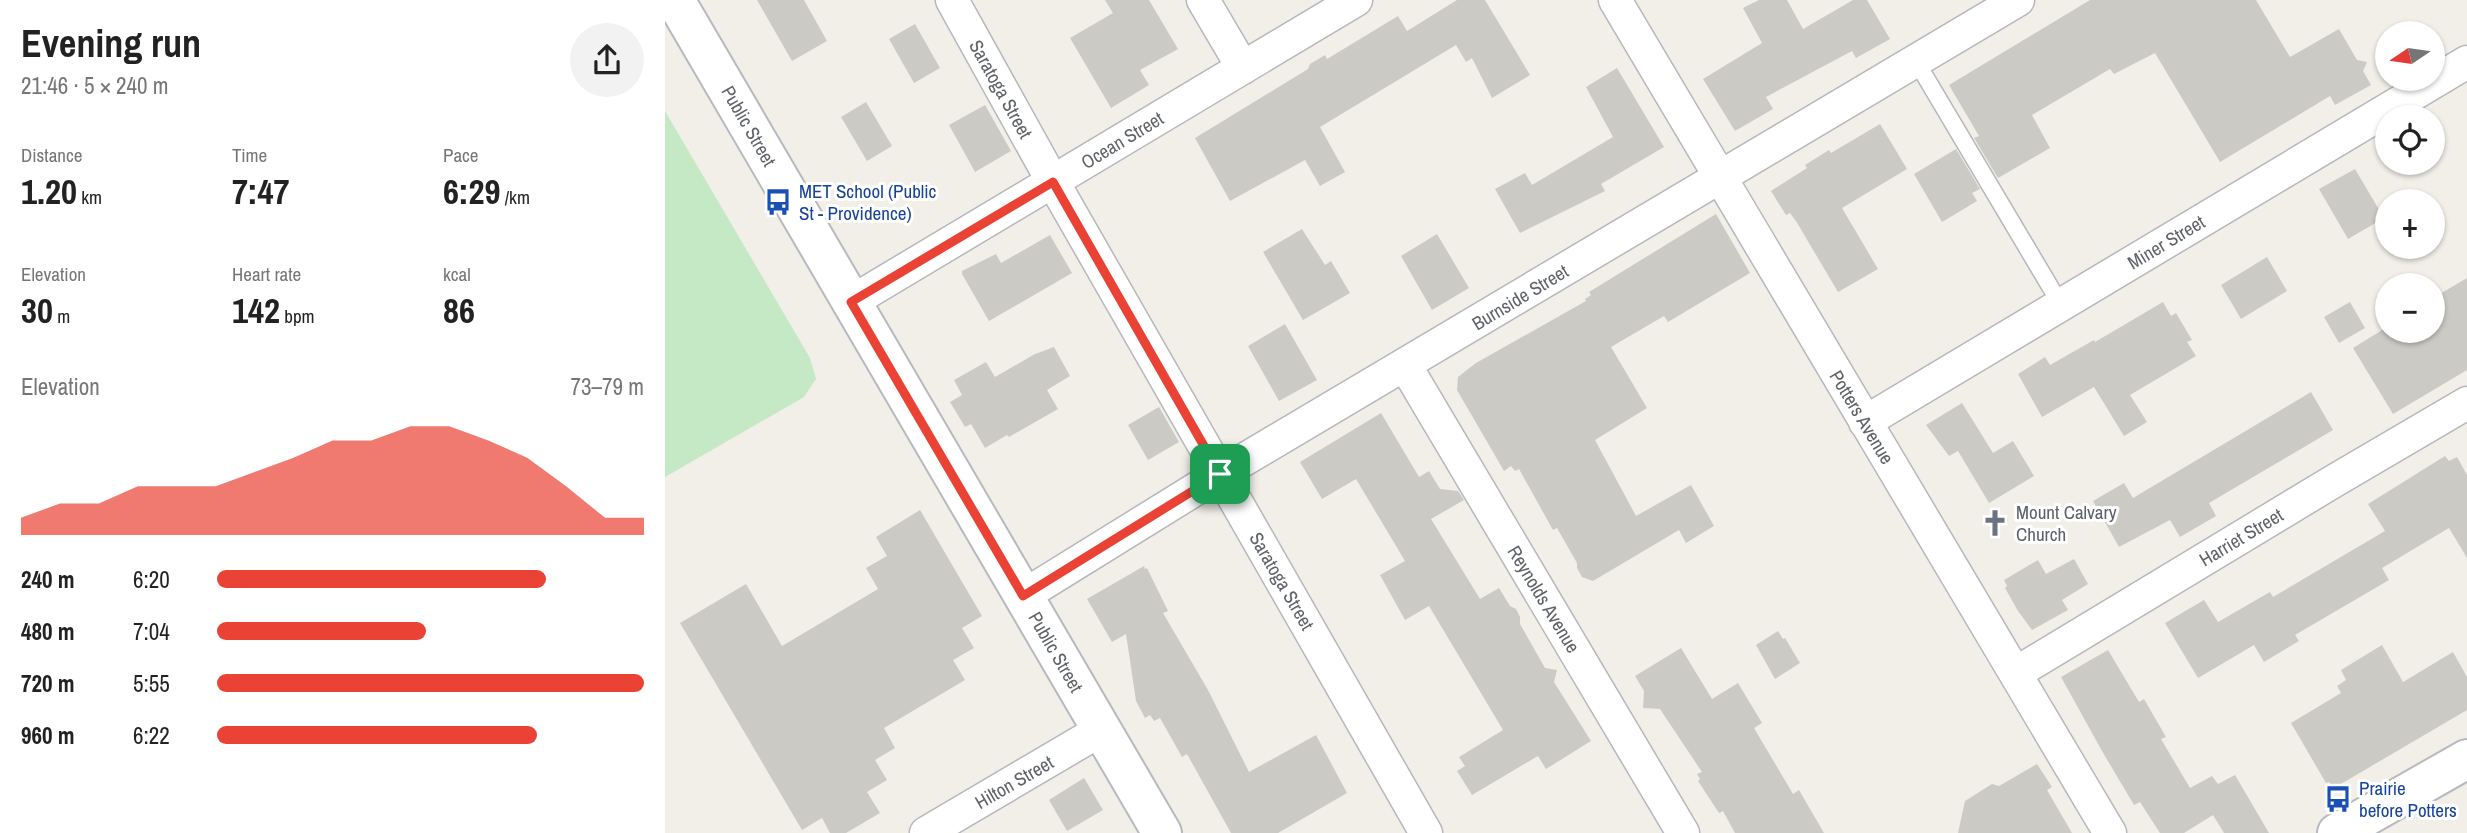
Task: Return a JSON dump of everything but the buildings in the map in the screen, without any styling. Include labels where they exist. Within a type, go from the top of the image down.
[{"type":"main road","name":"Public Street","points":[[675,0],[1162,833]]},
{"type":"main road","points":[[2337,833],[2467,758]]},
{"type":"street","name":"Saratoga Street","points":[[952,0],[1053,182],[1426,833]]},
{"type":"street","points":[[1203,0],[1243,68]]},
{"type":"street","name":"Ocean Street","points":[[851,302],[1356,0]]},
{"type":"street","name":"Potters Avenue","points":[[1615,0],[2110,833]]},
{"type":"street","name":"Burnside Street","points":[[1023,596],[1220,474],[2018,0]]},
{"type":"street","name":"Miner Street","points":[[1865,422],[2467,62]]},
{"type":"street","name":"Reynolds Avenue","points":[[1405,365],[1683,833]]},
{"type":"street","name":"Harriet Street","points":[[2016,673],[2467,403]]},
{"type":"street","name":"Hilton Street","points":[[926,833],[1101,730]]},
{"type":"lane","points":[[1916,61],[2061,305]]},
{"type":"green space","points":[[665,111],[810,358],[816,379],[804,397],[665,477]]},
{"type":"place","name":"MET School (Public St - Providence)","points":[[778,202]]},
{"type":"place","name":"Mount Calvary Church","points":[[1995,523]]},
{"type":"place","name":"Prairie before Potters","points":[[2338,799]]},
{"type":"route","points":[[1053,182],[1220,474],[1023,596],[851,302],[1053,182]]}]
